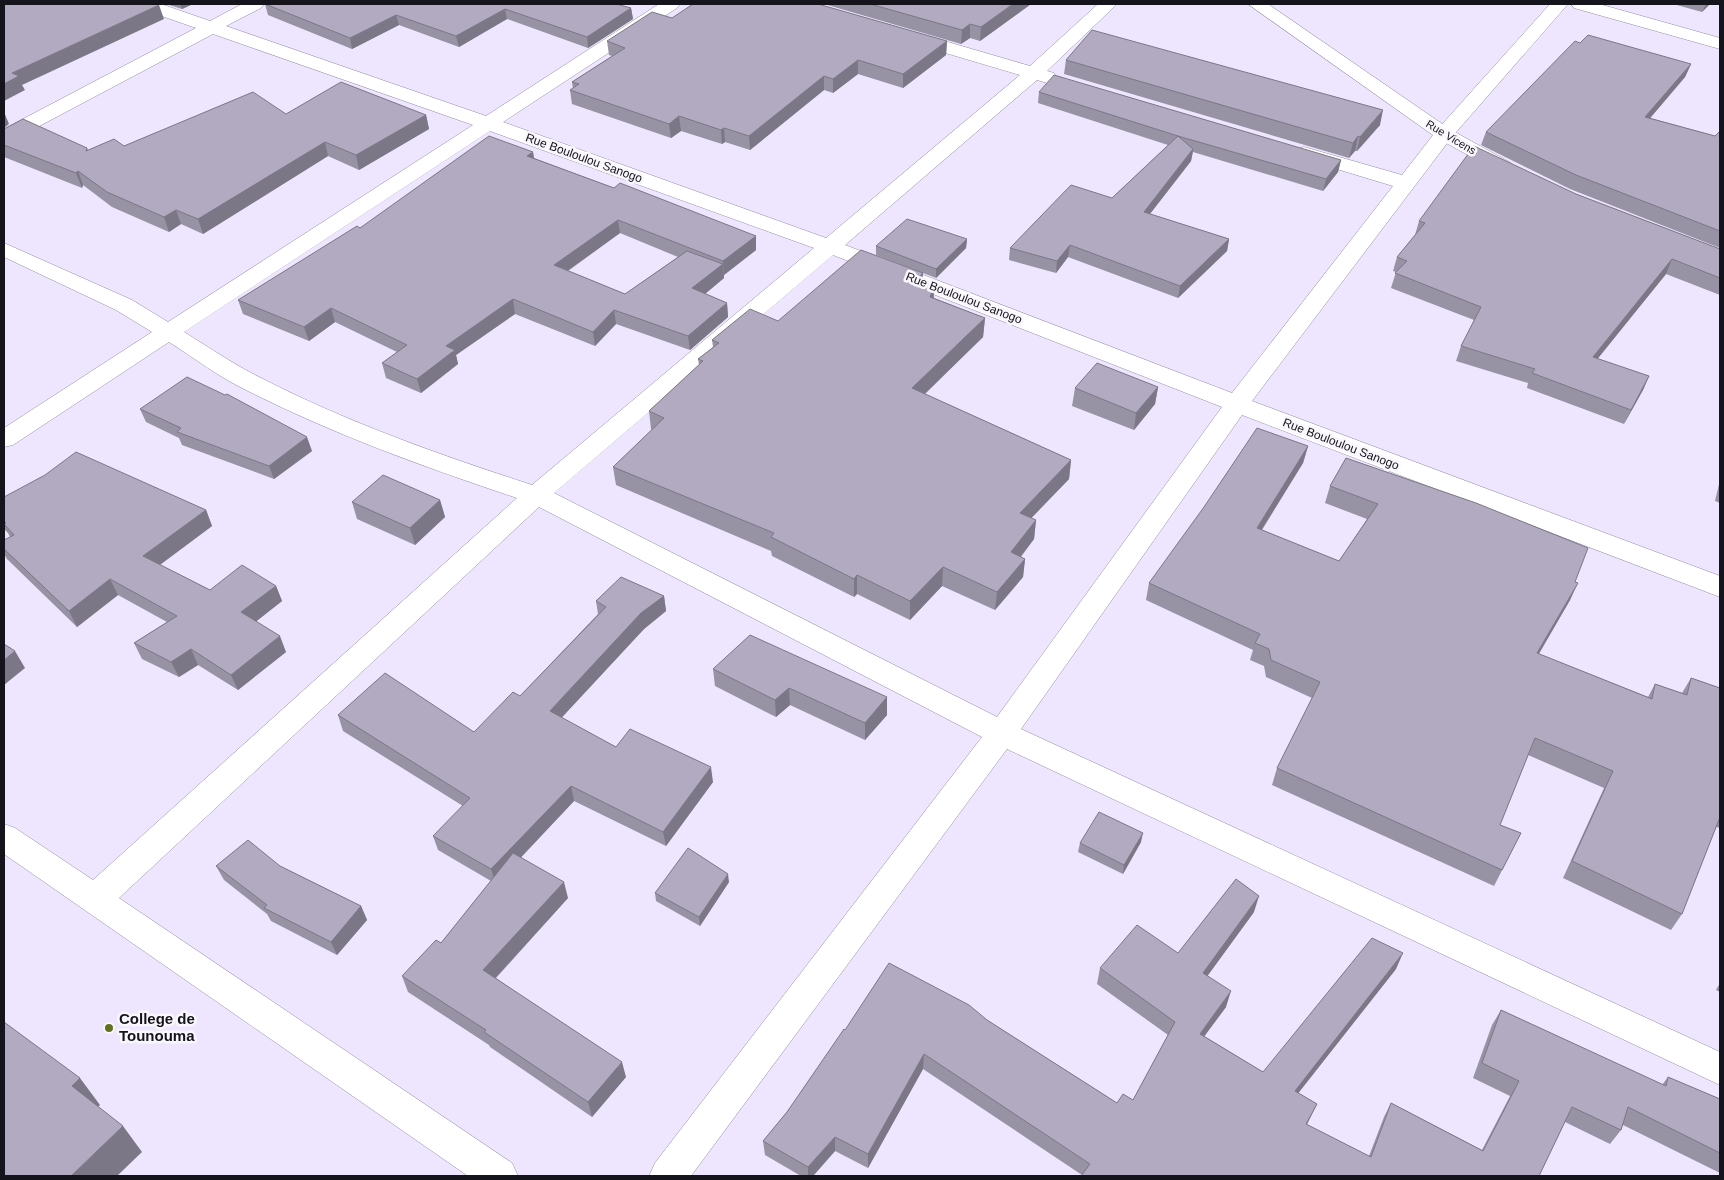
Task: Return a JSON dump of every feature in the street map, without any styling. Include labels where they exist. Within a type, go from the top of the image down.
[{"type":"street","name":"Rue Bouloulou Sanogo","points":[[145,4],[487,123],[831,247],[1237,404],[1720,587]]},
{"type":"street","points":[[4,136],[255,4]]},
{"type":"street","points":[[4,439],[671,4]]},
{"type":"street","points":[[95,899],[536,495],[831,247],[1034,73],[1108,4]]},
{"type":"street","name":"Rue Vicens","points":[[1257,4],[1444,134],[1517,173]]},
{"type":"street","points":[[668,1176],[1002,733],[1237,404],[1444,134],[1559,4]]},
{"type":"street","points":[[1580,4],[1720,44]]},
{"type":"street","points":[[894,32],[1062,82]]},
{"type":"street","points":[[1282,146],[1406,183]]},
{"type":"street","points":[[4,249],[124,305],[254,384],[323,416],[420,456],[536,495],[1002,733],[1720,1069]]},
{"type":"street","points":[[4,837],[499,1176]]},
{"type":"building","points":[[4,4],[159,5],[12,73],[19,76],[4,84]]},
{"type":"building","points":[[265,4],[616,4],[631,8],[587,37],[505,9],[456,36],[396,15],[350,38]]},
{"type":"building","points":[[693,4],[818,4],[947,41],[903,74],[858,60],[833,79],[824,76],[749,136],[724,128],[721,130],[679,116],[669,124],[570,90],[579,84],[572,82],[625,48],[607,41],[652,12],[672,18]]},
{"type":"building","points":[[870,4],[1013,4],[981,27],[970,24],[962,30]]},
{"type":"building","points":[[1092,30],[1383,110],[1353,143],[1066,60]]},
{"type":"building","points":[[1588,35],[1691,64],[1645,117],[1715,136],[1720,131],[1720,231],[1576,175],[1486,132],[1575,41],[1580,43]]},
{"type":"building","points":[[1054,75],[1341,160],[1326,179],[1178,136],[1039,92]]},
{"type":"building","points":[[341,82],[426,115],[356,155],[325,142],[198,219],[176,210],[164,217],[107,192],[78,171],[76,173],[4,145],[4,129],[23,119],[87,148],[86,151],[114,139],[124,146],[253,92],[286,114]]},
{"type":"building","points":[[489,136],[533,152],[527,156],[614,188],[620,183],[756,236],[723,261],[618,220],[554,265],[625,294],[687,251],[723,264],[692,288],[727,303],[688,336],[614,310],[593,332],[513,299],[446,346],[455,350],[417,379],[382,363],[407,345],[331,308],[304,327],[238,300],[357,226],[360,228]]},
{"type":"building","points":[[1178,136],[1193,149],[1144,212],[1229,239],[1180,286],[1070,245],[1057,261],[1010,248],[1071,185],[1112,198]]},
{"type":"building","points":[[1474,146],[1576,194],[1720,249],[1720,278],[1672,259],[1593,357],[1649,376],[1631,410],[1532,373],[1535,369],[1461,346],[1481,307],[1395,273],[1407,261],[1397,257],[1425,223],[1419,221]]},
{"type":"building","points":[[907,219],[967,239],[936,269],[876,246]]},
{"type":"building","points":[[861,250],[923,273],[916,280],[934,287],[930,297],[985,318],[912,388],[1071,460],[1020,513],[1036,520],[1011,552],[1025,559],[997,592],[943,567],[910,601],[857,575],[854,579],[771,537],[774,533],[613,467],[664,418],[649,411],[703,361],[698,359],[719,343],[712,340],[750,309],[778,321]]},
{"type":"building","points":[[1097,363],[1158,387],[1136,413],[1075,388]]},
{"type":"building","points":[[187,377],[225,395],[227,394],[307,437],[269,466],[177,432],[181,428],[140,409]]},
{"type":"building","points":[[1257,428],[1308,446],[1257,528],[1339,561],[1378,504],[1330,486],[1346,458],[1476,503],[1588,548],[1575,582],[1578,583],[1537,653],[1652,699],[1655,684],[1687,695],[1691,678],[1720,688],[1720,817],[1682,914],[1572,861],[1613,771],[1535,738],[1500,825],[1521,833],[1502,870],[1277,768],[1320,682],[1271,660],[1269,649],[1255,643],[1260,634],[1149,583],[1204,507]]},
{"type":"building","points":[[76,452],[206,510],[143,556],[210,590],[242,565],[276,586],[241,612],[280,636],[231,675],[191,649],[171,662],[134,643],[177,616],[110,579],[69,611],[4,549],[4,540],[14,535],[4,524],[6,523],[4,521],[4,497],[45,475]]},
{"type":"building","points":[[383,475],[440,500],[410,528],[352,502]]},
{"type":"building","points":[[621,577],[664,596],[641,613],[550,711],[616,747],[630,729],[711,767],[663,832],[571,786],[491,869],[433,836],[470,798],[338,715],[385,673],[474,732],[513,692],[520,696],[606,607],[596,601]]},
{"type":"building","points":[[750,635],[887,697],[865,723],[789,688],[775,700],[713,669]]},
{"type":"building","points":[[4,644],[15,651],[4,660]]},
{"type":"building","points":[[1099,812],[1143,833],[1124,865],[1080,843]]},
{"type":"building","points":[[248,840],[280,866],[361,906],[331,942],[264,908],[267,905],[216,866]]},
{"type":"building","points":[[688,848],[728,874],[699,917],[655,893]]},
{"type":"building","points":[[513,853],[564,882],[483,970],[622,1062],[588,1102],[484,1032],[486,1030],[402,976],[436,940],[441,943]]},
{"type":"building","points":[[1236,879],[1259,896],[1203,973],[1231,991],[1200,1034],[1263,1072],[1372,938],[1403,953],[1295,1091],[1317,1104],[1306,1124],[1371,1157],[1391,1103],[1483,1151],[1519,1081],[1482,1063],[1501,1010],[1666,1086],[1668,1077],[1720,1099],[1720,1153],[1628,1107],[1621,1130],[1572,1107],[1539,1176],[1081,1176],[1090,1164],[924,1054],[868,1154],[835,1137],[808,1167],[763,1141],[787,1112],[845,1030],[889,963],[969,1005],[987,1020],[1117,1103],[1123,1094],[1133,1100],[1175,1022],[1100,968],[1137,925],[1178,953]]},
{"type":"building","points":[[4,1022],[80,1078],[72,1086],[123,1126],[71,1176],[4,1176]]},
{"type":"place","name":"College de Tounouma","points":[[109,1028]]}]
